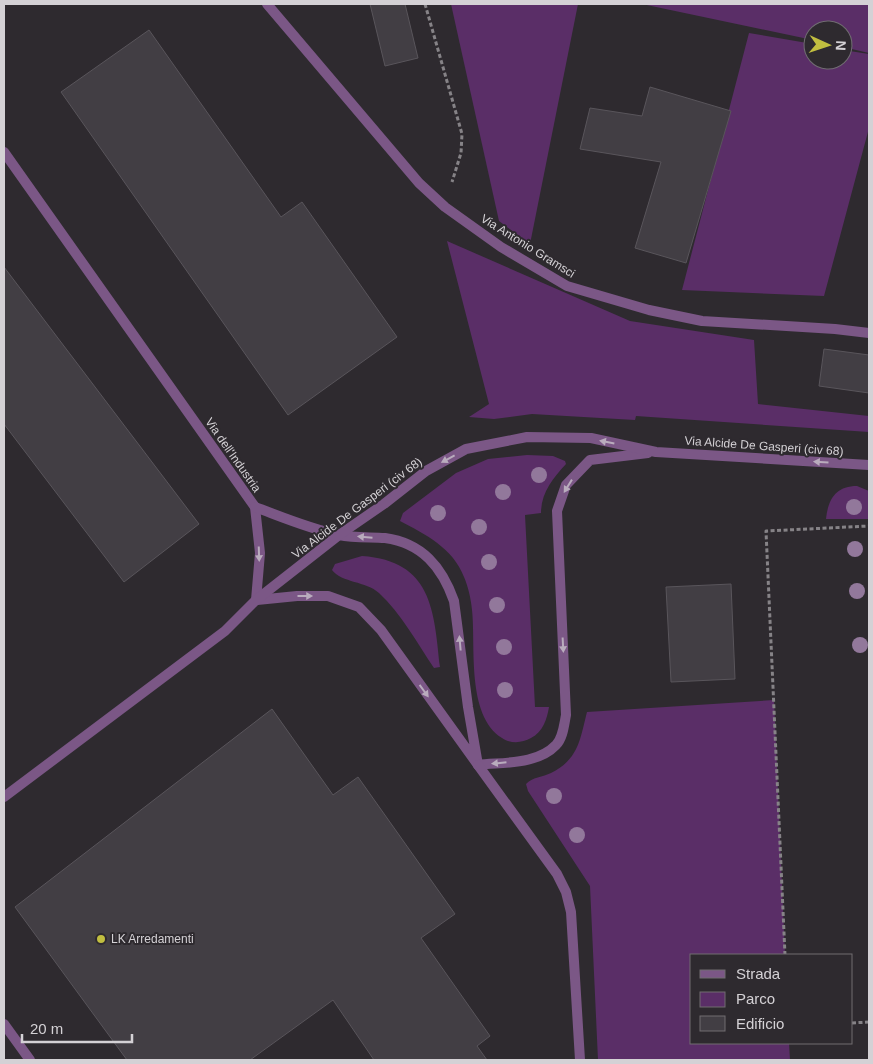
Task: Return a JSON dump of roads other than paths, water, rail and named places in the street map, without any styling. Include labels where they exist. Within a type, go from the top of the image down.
[{"type":"street","name":"Via Antonio Gramsci","points":[[266,4],[419,183],[445,207],[501,247],[567,286],[649,310],[702,321],[835,329],[869,333]]},
{"type":"street","name":"Via dell'Industria","points":[[4,152],[255,507],[260,553],[256,600]]},
{"type":"street","name":"Via Alcide De Gasperi (civ 68)","points":[[256,600],[426,471],[466,449],[527,437],[591,438],[656,452],[869,465]]},
{"type":"street","name":"Via Alcide De Gasperi (civ 68)","points":[[478,765],[533,759],[556,745],[563,730],[566,706],[557,511],[566,485],[590,460],[656,452]]},
{"type":"street","points":[[255,507],[340,535],[386,539],[417,548],[430,558],[448,585],[454,600],[468,707],[478,765]]},
{"type":"street","points":[[4,797],[225,631],[256,600],[297,596],[328,596],[359,607],[381,630],[557,874],[566,892],[571,912],[580,1060]]},
{"type":"street","points":[[4,1024],[30,1060]]},
{"type":"place","name":"LK Arredamenti","points":[[101,939]]}]
